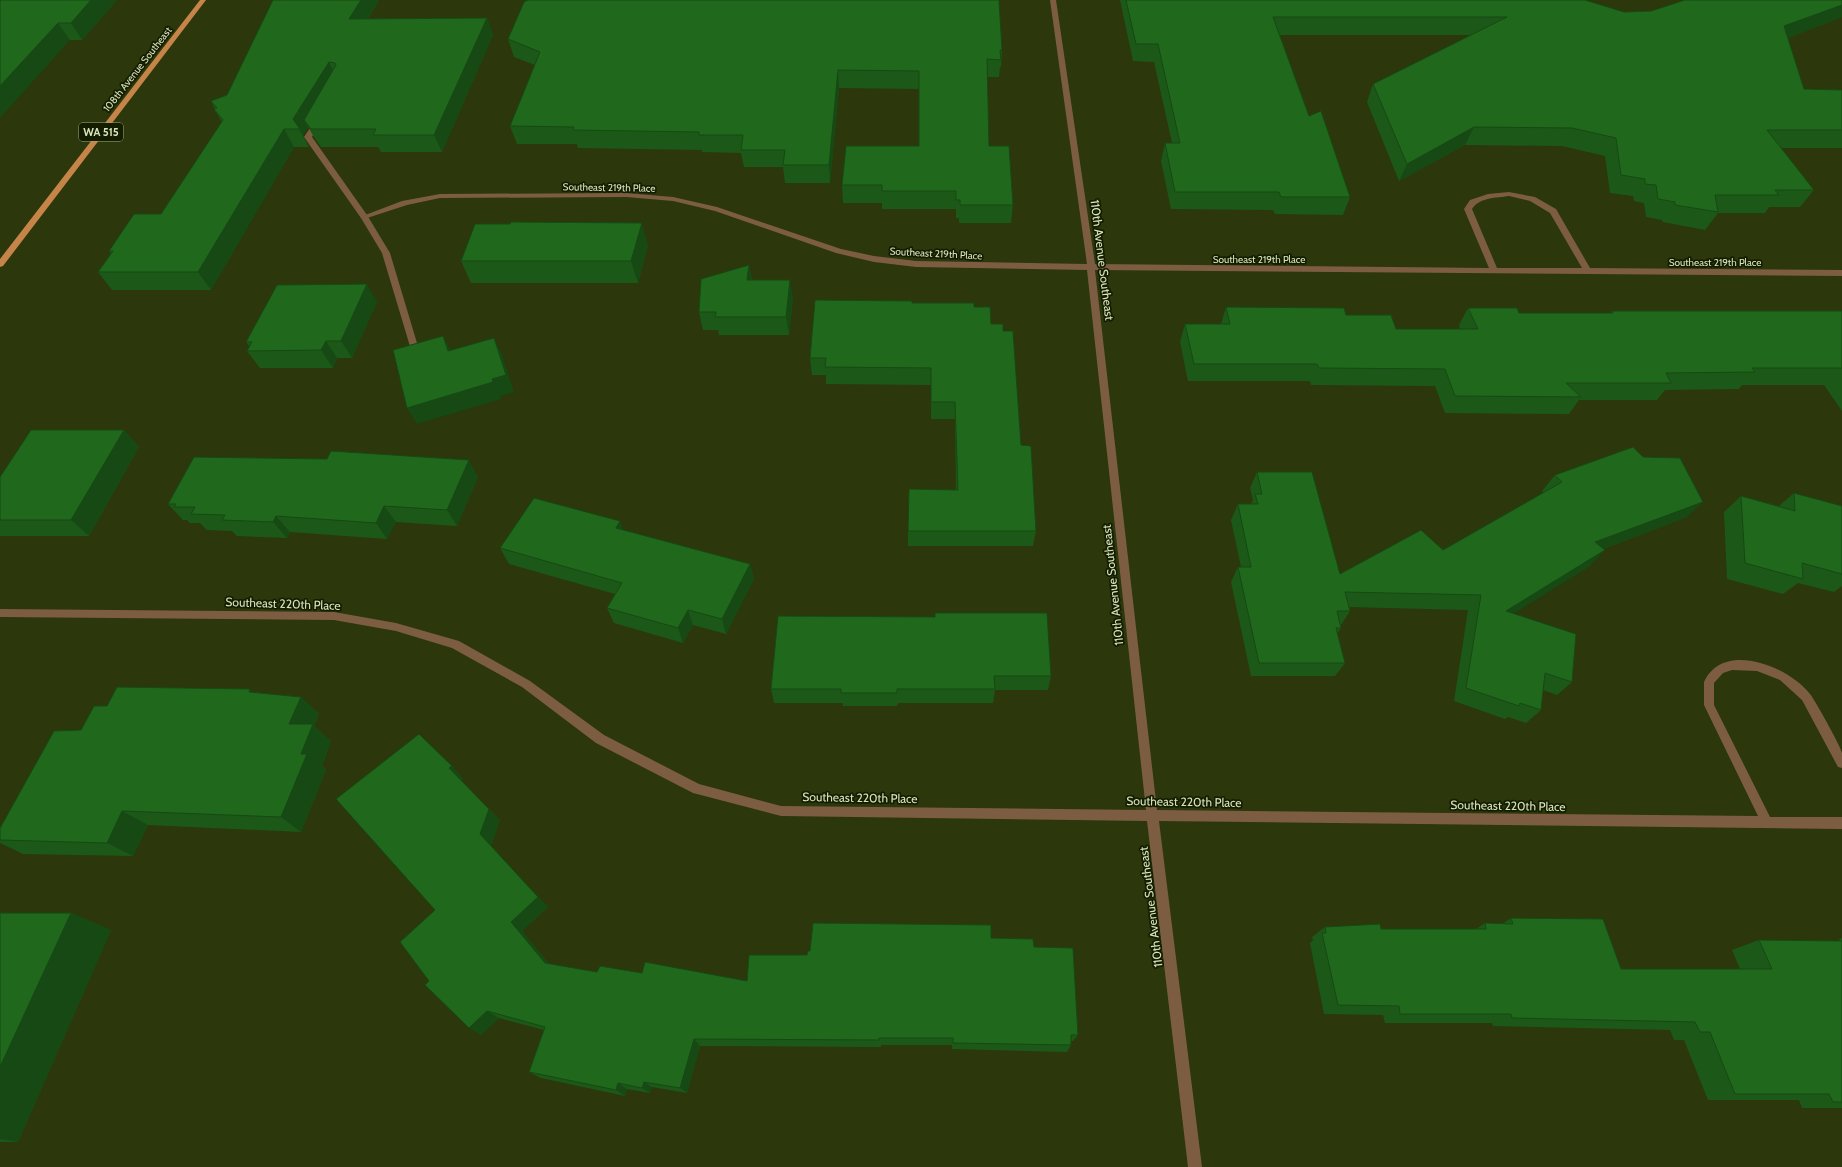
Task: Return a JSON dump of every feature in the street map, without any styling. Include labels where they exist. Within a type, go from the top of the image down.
[{"type":"main road","name":"108th Avenue Southeast","points":[[0,264],[203,0]]},
{"type":"street","name":"110th Avenue Southeast","points":[[1053,0],[1091,267],[1152,814],[1195,1167]]},
{"type":"street","points":[[322,113],[308,138],[364,217],[386,253],[416,353]]},
{"type":"street","points":[[1494,271],[1468,209],[1473,202],[1488,196],[1508,194],[1532,199],[1553,211],[1588,271]]},
{"type":"street","name":"Southeast 219th Place","points":[[364,217],[405,203],[440,196],[626,195],[673,199],[717,209],[839,250],[874,259],[916,264],[1494,271],[1842,273]]},
{"type":"street","name":"Southeast 220th Place","points":[[0,613],[334,616],[396,627],[455,644],[526,684],[600,739],[697,789],[781,810],[1842,823]]},
{"type":"street","points":[[1767,822],[1709,705],[1709,682],[1719,669],[1732,665],[1757,666],[1784,677],[1806,697],[1842,763]]},
{"type":"building","points":[[0,0],[91,0],[71,23],[58,23],[0,86]]},
{"type":"building","points":[[273,0],[361,0],[349,19],[487,18],[434,135],[373,135],[376,129],[311,129],[304,120],[336,65],[335,63],[329,62],[293,119],[300,129],[284,129],[198,272],[98,272],[113,251],[109,251],[134,214],[161,214],[223,120],[214,109],[217,108],[211,101],[227,95]]},
{"type":"building","points":[[528,0],[999,0],[1002,50],[1000,50],[1001,60],[987,59],[989,146],[1009,146],[1013,205],[960,205],[960,200],[956,200],[956,191],[882,191],[882,185],[842,185],[846,146],[919,146],[919,71],[838,70],[829,165],[783,165],[785,150],[741,150],[743,135],[699,135],[699,132],[573,130],[574,127],[510,126],[540,52],[508,39],[524,2]]},
{"type":"building","points":[[1126,0],[1585,0],[1624,12],[1651,11],[1685,0],[1842,0],[1842,5],[1784,26],[1804,89],[1842,90],[1842,130],[1767,130],[1814,190],[1775,190],[1779,195],[1715,195],[1718,212],[1675,205],[1675,202],[1658,199],[1656,185],[1645,184],[1645,179],[1621,175],[1616,138],[1572,128],[1474,127],[1407,164],[1373,84],[1507,17],[1273,17],[1309,116],[1321,111],[1350,197],[1281,197],[1279,192],[1175,192],[1165,143],[1180,143],[1158,44],[1136,44]]},
{"type":"building","points":[[511,222],[642,223],[631,261],[461,261],[475,224],[510,224]]},
{"type":"building","points":[[749,265],[747,280],[790,280],[786,317],[715,317],[716,312],[699,312],[701,279]]},
{"type":"building","points":[[367,284],[341,341],[326,341],[321,350],[247,351],[252,342],[246,342],[277,285]]},
{"type":"building","points":[[815,300],[974,303],[974,307],[990,307],[991,324],[1003,324],[1003,331],[1013,331],[1021,445],[1031,446],[1036,531],[908,531],[909,489],[958,490],[955,402],[931,402],[931,368],[825,367],[826,358],[810,358]]},
{"type":"building","points":[[1226,307],[1344,308],[1346,315],[1391,315],[1396,329],[1478,329],[1468,308],[1517,308],[1519,313],[1613,313],[1612,311],[1842,311],[1842,368],[1752,368],[1755,372],[1666,373],[1671,383],[1566,383],[1581,397],[1455,396],[1445,369],[1319,368],[1317,364],[1194,364],[1185,324],[1230,324]]},
{"type":"building","points":[[443,336],[448,351],[494,338],[506,375],[492,379],[493,382],[407,408],[393,350]]},
{"type":"building","points":[[31,430],[124,430],[71,520],[0,520],[0,477]]},
{"type":"building","points":[[1633,447],[1643,457],[1680,458],[1703,502],[1595,542],[1605,550],[1506,611],[1576,634],[1572,682],[1545,673],[1541,710],[1520,703],[1519,706],[1466,688],[1481,595],[1345,592],[1350,611],[1337,611],[1341,628],[1336,628],[1345,663],[1259,663],[1238,567],[1251,567],[1238,504],[1258,504],[1255,494],[1262,494],[1257,472],[1312,472],[1340,574],[1421,530],[1443,550],[1562,482],[1555,475]]},
{"type":"building","points":[[331,451],[469,460],[447,510],[384,506],[376,523],[276,516],[273,522],[222,520],[225,515],[191,514],[195,507],[174,507],[176,504],[168,504],[194,457],[327,459]]},
{"type":"building","points":[[1794,493],[1842,506],[1842,574],[1802,563],[1803,579],[1745,563],[1741,496],[1795,511]]},
{"type":"building","points":[[534,498],[620,521],[616,528],[750,564],[722,619],[688,610],[678,628],[607,608],[622,583],[500,548]]},
{"type":"building","points":[[935,613],[1047,613],[1051,676],[994,676],[995,689],[897,689],[897,693],[841,693],[841,689],[771,689],[778,616],[935,617]]},
{"type":"building","points":[[117,687],[250,689],[249,692],[301,697],[289,724],[313,724],[301,754],[307,754],[281,817],[122,811],[107,843],[0,840],[0,828],[54,731],[81,730],[94,706],[107,706]]},
{"type":"building","points":[[419,734],[452,766],[449,768],[489,809],[480,834],[538,897],[511,922],[545,963],[597,972],[600,966],[642,973],[645,962],[747,981],[749,955],[807,955],[808,951],[810,951],[813,923],[991,925],[991,938],[1033,939],[1034,947],[1073,948],[1078,1035],[1071,1035],[1071,1045],[953,1043],[953,1038],[879,1038],[879,1040],[694,1039],[680,1088],[644,1082],[642,1088],[618,1083],[616,1090],[529,1072],[545,1027],[487,1011],[469,1028],[425,985],[429,981],[400,942],[435,910],[336,799]]},
{"type":"building","points":[[0,913],[71,913],[0,1067]]},
{"type":"building","points":[[1511,918],[1603,919],[1621,969],[1772,969],[1759,940],[1842,941],[1842,1102],[1833,1102],[1829,1094],[1735,1094],[1710,1032],[1700,1032],[1695,1022],[1512,1018],[1511,1014],[1400,1014],[1399,1006],[1338,1005],[1322,933],[1326,933],[1325,927],[1380,924],[1381,929],[1486,929],[1485,923],[1513,924]]}]
